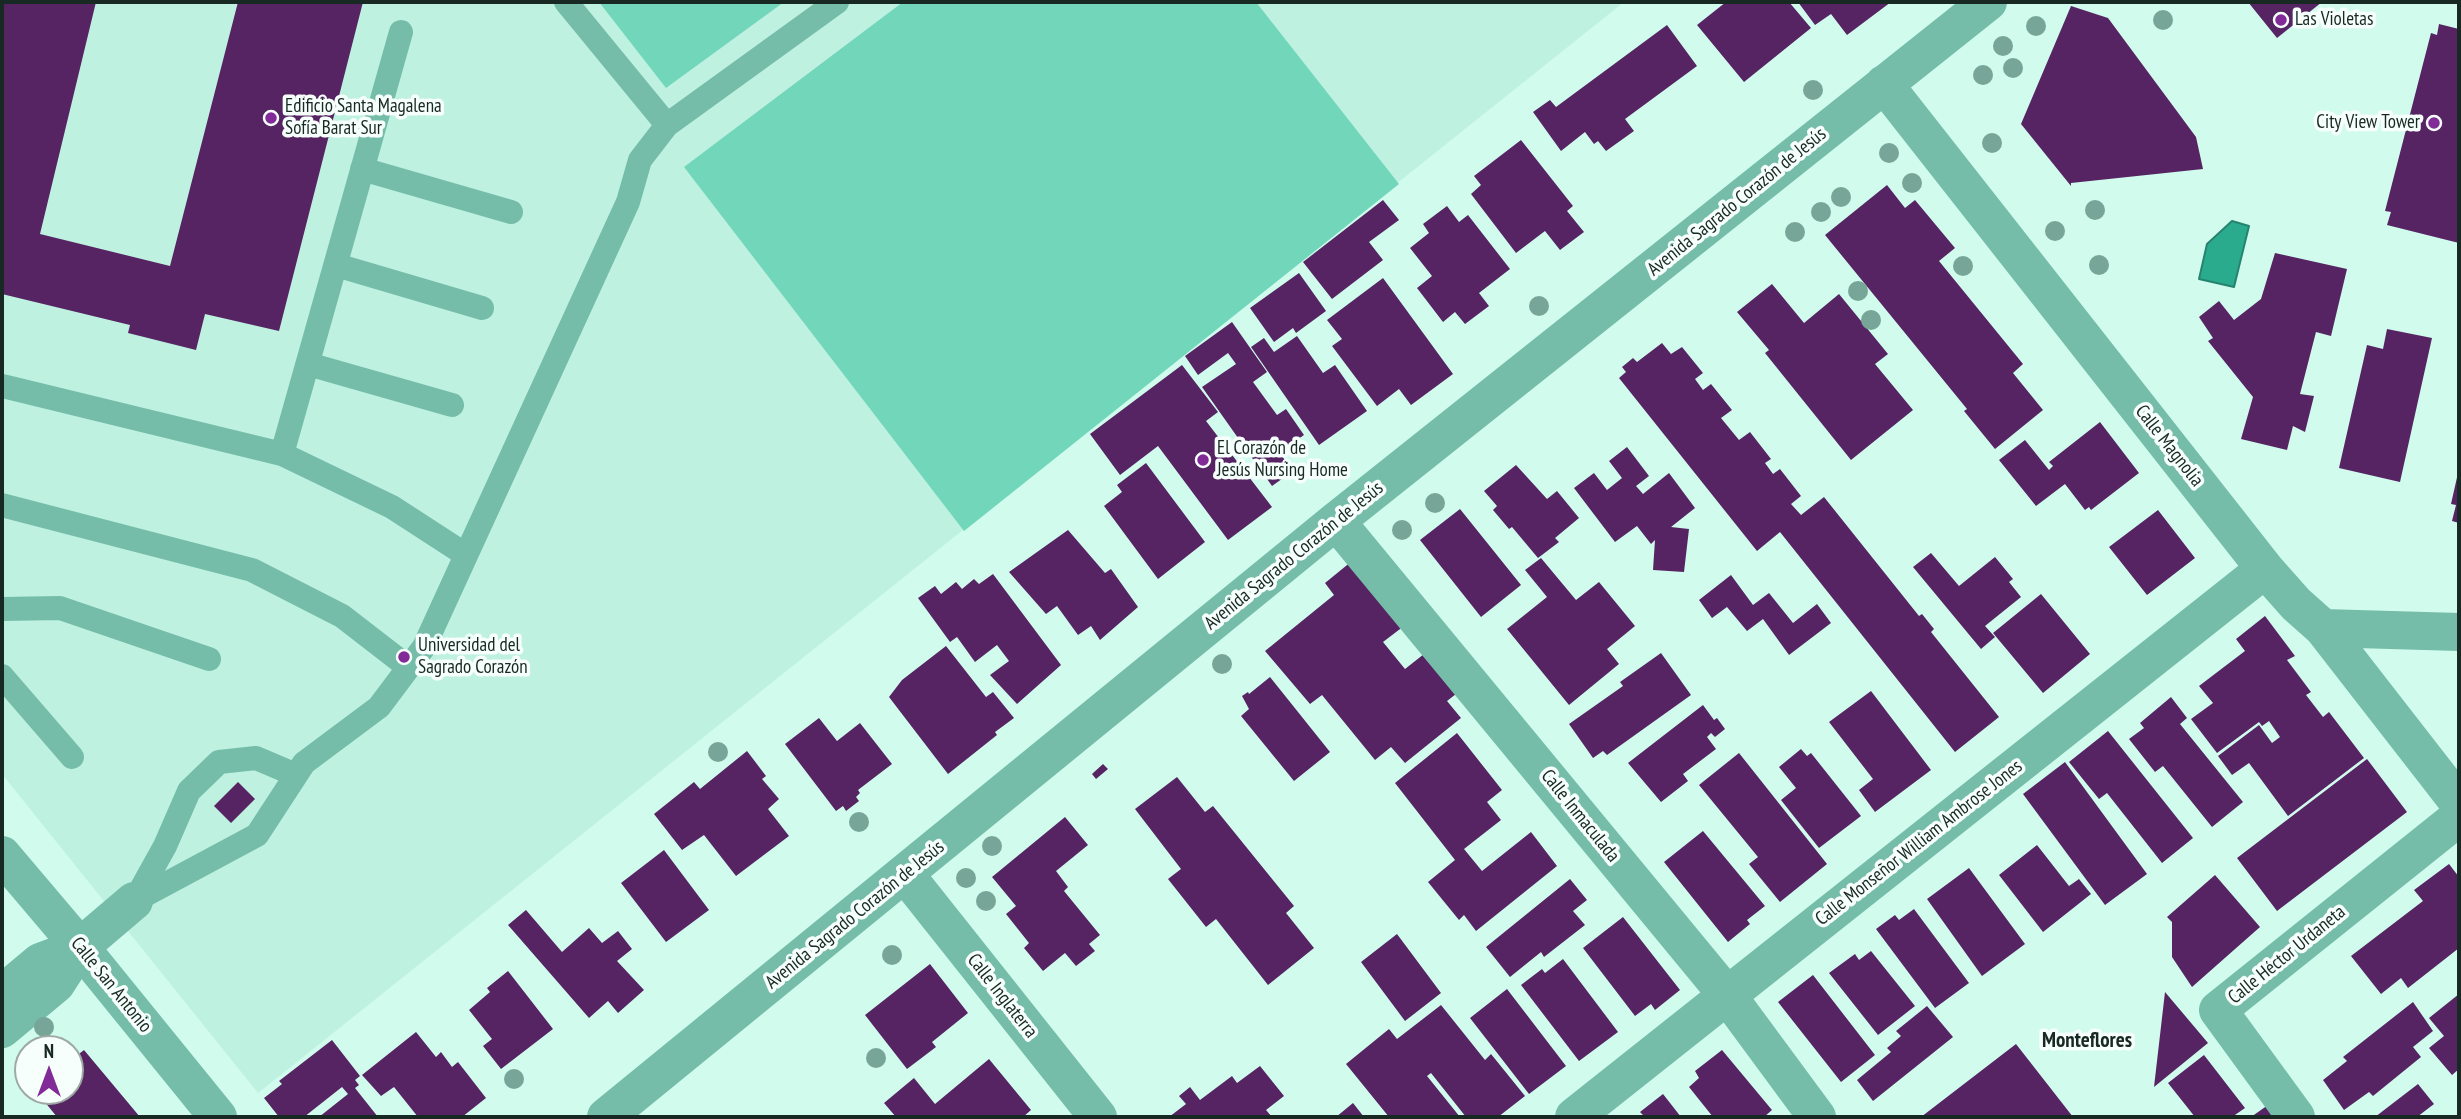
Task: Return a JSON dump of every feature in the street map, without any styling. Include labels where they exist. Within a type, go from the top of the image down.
[{"type":"street","name":"Avenida Sagrado Corazón de Jesús","points":[[606,1117],[1336,521],[1988,2]]},
{"type":"street","name":"Calle Magnolia","points":[[1884,84],[2265,569],[2296,604],[2323,628],[2459,803]]},
{"type":"street","name":"Calle Inmaculada","points":[[1336,521],[1727,995],[1817,1117]]},
{"type":"street","name":"Calle Monseñor William Ambrose Jones","points":[[1574,1117],[2265,569]]},
{"type":"street","points":[[2323,628],[2459,632]]},
{"type":"street","name":"Calle Héctor Urdaneta","points":[[2296,1117],[2218,1010],[2459,817]]},
{"type":"street","name":"Calle San Antonio","points":[[2,855],[218,1117]]},
{"type":"street","name":"Calle Inglaterra","points":[[905,874],[1098,1117]]},
{"type":"street","points":[[2,1029],[56,984],[80,947],[134,901]]},
{"type":"street","points":[[2,994],[40,962],[80,947]]},
{"type":"lane","points":[[566,2],[667,125]]},
{"type":"lane","points":[[134,901],[257,835],[304,763],[379,707],[424,647],[628,201],[640,160],[667,125],[837,2]]},
{"type":"lane","points":[[282,454],[401,32]]},
{"type":"lane","points":[[362,169],[511,212]]},
{"type":"lane","points":[[336,265],[482,308]]},
{"type":"lane","points":[[308,364],[452,405]]},
{"type":"lane","points":[[2,386],[282,454],[392,508],[466,555]]},
{"type":"lane","points":[[2,505],[252,570],[342,616],[408,667]]},
{"type":"lane","points":[[2,609],[60,608],[209,659]]},
{"type":"lane","points":[[2,676],[72,757]]},
{"type":"lane","points":[[134,901],[165,846],[189,791],[219,762],[256,758],[296,775]]},
{"type":"shaded area","name":"Universidad del Sagrado Corazón","points":[[2,2],[1624,2],[258,1093],[2,774]]},
{"type":"shaded area","points":[[599,2],[784,2],[666,88]]},
{"type":"shaded area","points":[[903,2],[1256,2],[1399,184],[964,531],[684,167]]},
{"type":"shaded area","points":[[2232,221],[2249,226],[2234,287],[2199,279],[2207,244]]},
{"type":"building","name":"Edificio Santa Magalena Sofía Barat Sur","points":[[2,2],[96,2],[40,234],[170,266],[238,2],[363,2],[279,331],[205,314],[196,350],[128,333],[130,325],[2,294]]},
{"type":"building","points":[[1726,2],[1789,2],[1811,28],[1744,82],[1697,25]]},
{"type":"building","points":[[1798,2],[1891,2],[1847,35],[1831,14],[1815,25]]},
{"type":"building","name":"Las Violetas","points":[[2248,2],[2322,2],[2277,38]]},
{"type":"building","points":[[2071,6],[2108,18],[2196,137],[2203,169],[2071,183],[2071,186],[2021,124]]},
{"type":"building","name":"City View Tower","points":[[2439,24],[2459,29],[2459,243],[2387,225],[2391,212],[2385,211],[2431,33],[2437,35]]},
{"type":"building","points":[[1667,25],[1697,66],[1625,119],[1634,131],[1606,151],[1598,141],[1594,144],[1585,132],[1561,151],[1533,112],[1550,100],[1556,107]]},
{"type":"building","points":[[1521,140],[1573,206],[1567,211],[1584,232],[1560,250],[1545,231],[1516,253],[1471,194],[1481,185],[1474,176]]},
{"type":"building","points":[[1887,185],[1905,208],[1915,200],[1955,248],[1939,261],[2023,364],[2013,373],[2043,410],[1995,449],[1964,411],[1967,409],[1825,235]]},
{"type":"building","points":[[1383,200],[1399,220],[1369,242],[1383,260],[1332,299],[1303,262]]},
{"type":"building","points":[[1447,206],[1459,222],[1468,215],[1510,269],[1479,293],[1489,306],[1465,324],[1455,312],[1443,322],[1417,288],[1432,276],[1410,248],[1429,233],[1423,224]]},
{"type":"building","points":[[2275,253],[2347,269],[2331,336],[2316,332],[2300,394],[2314,396],[2305,432],[2293,426],[2287,450],[2241,439],[2253,397],[2208,341],[2213,338],[2199,317],[2219,301],[2234,320],[2261,299]]},
{"type":"building","points":[[1299,273],[1326,311],[1296,333],[1293,328],[1274,342],[1250,308]]},
{"type":"building","points":[[1383,278],[1453,374],[1411,405],[1399,389],[1377,406],[1332,346],[1342,339],[1327,320]]},
{"type":"building","points":[[1772,284],[1804,323],[1839,294],[1888,354],[1875,364],[1913,410],[1851,460],[1765,353],[1769,350],[1737,312]]},
{"type":"building","points":[[1232,322],[1267,372],[1253,382],[1277,415],[1286,409],[1304,435],[1279,452],[1293,471],[1272,486],[1202,387],[1236,364],[1228,353],[1198,375],[1185,356]]},
{"type":"building","points":[[2387,329],[2432,338],[2400,482],[2339,468],[2367,345],[2383,349]]},
{"type":"building","points":[[1297,336],[1323,373],[1335,365],[1367,411],[1319,445],[1251,347],[1264,338],[1274,352]]},
{"type":"building","points":[[1662,343],[1671,354],[1682,347],[1703,373],[1695,379],[1703,390],[1711,384],[1732,410],[1721,418],[1739,440],[1750,432],[1771,459],[1765,463],[1773,474],[1780,469],[1801,496],[1791,504],[1801,515],[1824,497],[1919,616],[1922,614],[1934,629],[1931,632],[1999,717],[1955,752],[1780,532],[1757,551],[1619,378],[1626,372],[1622,367],[1633,358],[1637,362]]},
{"type":"building","name":"El Corazón de Jesús Nursing Home","points":[[1182,365],[1218,412],[1206,421],[1272,507],[1228,540],[1158,446],[1120,475],[1090,434]]},
{"type":"building","points":[[2100,422],[2139,473],[2091,510],[2089,507],[2085,510],[2065,484],[2036,506],[1999,460],[2025,440],[2049,470],[2053,466],[2049,462]]},
{"type":"building","points":[[1627,447],[1649,476],[1636,486],[1643,494],[1669,473],[1695,508],[1671,527],[1689,529],[1684,572],[1653,570],[1655,540],[1651,544],[1637,526],[1615,542],[1574,488],[1594,473],[1607,490],[1622,478],[1609,461]]},
{"type":"building","points":[[1146,463],[1205,542],[1158,579],[1104,506],[1122,492],[1117,485]]},
{"type":"building","points":[[1516,465],[1547,499],[1557,491],[1579,518],[1555,538],[1559,542],[1538,558],[1512,527],[1509,529],[1493,510],[1497,506],[1484,491]]},
{"type":"building","points":[[2458,473],[2459,523],[2452,521],[2456,505],[2451,504]]},
{"type":"building","points":[[1460,509],[1521,585],[1481,617],[1420,540]]},
{"type":"building","points":[[2158,510],[2195,558],[2147,595],[2109,547]]},
{"type":"building","points":[[1068,530],[1105,573],[1111,569],[1138,607],[1100,640],[1091,626],[1078,635],[1057,606],[1046,614],[1009,572]]},
{"type":"building","points":[[1931,553],[1959,586],[1995,557],[2013,579],[2009,582],[2021,597],[1985,626],[1995,637],[1981,649],[1913,567]]},
{"type":"building","points":[[1541,558],[1576,600],[1599,582],[1635,626],[1607,649],[1619,664],[1569,705],[1507,629],[1547,597],[1525,570]]},
{"type":"building","points":[[1352,561],[1404,626],[1383,642],[1405,669],[1424,654],[1456,694],[1447,701],[1461,718],[1405,763],[1391,747],[1375,760],[1322,695],[1310,704],[1265,651],[1334,595],[1325,583]]},
{"type":"building","points":[[993,574],[1061,665],[1017,704],[990,675],[1009,661],[997,645],[975,662],[957,637],[950,642],[918,598],[935,586],[941,594],[956,582],[962,589],[974,579],[979,584]]},
{"type":"building","points":[[1731,575],[1753,605],[1769,593],[1793,623],[1817,604],[1831,623],[1789,655],[1763,619],[1747,631],[1727,607],[1712,618],[1699,600]]},
{"type":"building","points":[[2041,594],[2090,654],[2043,693],[1993,633]]},
{"type":"building","points":[[2265,616],[2295,656],[2287,660],[2311,692],[2306,695],[2323,717],[2329,712],[2364,758],[2288,816],[2249,763],[2232,775],[2218,756],[2259,725],[2272,743],[2280,737],[2269,721],[2262,726],[2259,722],[2217,753],[2191,719],[2213,703],[2199,686],[2245,651],[2236,639]]},
{"type":"building","points":[[946,646],[986,697],[993,692],[1014,718],[948,774],[889,697],[902,680]]},
{"type":"building","points":[[1661,653],[1691,695],[1607,755],[1603,751],[1593,758],[1569,724],[1623,686],[1620,682]]},
{"type":"building","points":[[1270,677],[1330,752],[1294,781],[1241,716],[1249,709],[1242,696],[1248,692],[1249,694]]},
{"type":"building","points":[[1871,691],[1931,770],[1875,812],[1859,790],[1873,779],[1829,722]]},
{"type":"building","points":[[2171,697],[2187,718],[2180,724],[2243,802],[2212,827],[2163,766],[2155,772],[2129,739],[2144,728],[2140,723]]},
{"type":"building","points":[[1703,705],[1725,729],[1715,737],[1711,733],[1707,737],[1716,749],[1683,774],[1688,781],[1661,802],[1628,763]]},
{"type":"building","points":[[819,718],[837,741],[860,723],[892,764],[858,790],[860,793],[856,797],[859,801],[846,811],[843,806],[836,811],[785,744]]},
{"type":"building","points":[[2108,731],[2193,838],[2162,863],[2107,793],[2099,799],[2069,762]]},
{"type":"building","points":[[1457,733],[1502,790],[1487,802],[1501,820],[1464,849],[1482,871],[1531,832],[1557,866],[1476,931],[1464,915],[1459,920],[1428,882],[1455,860],[1395,783]]},
{"type":"building","points":[[1801,749],[1807,756],[1811,753],[1861,816],[1819,848],[1781,800],[1796,788],[1779,767]]},
{"type":"building","points":[[747,751],[766,776],[762,779],[779,799],[768,809],[789,836],[736,876],[704,835],[682,850],[654,814],[694,782],[700,789]]},
{"type":"building","points":[[1739,753],[1827,864],[1780,902],[1749,864],[1758,857],[1699,785]]},
{"type":"building","points":[[2367,759],[2407,812],[2277,911],[2237,858]]},
{"type":"building","points":[[2065,762],[2147,874],[2105,905],[2023,794]]},
{"type":"building","points":[[1103,764],[1108,769],[1096,779],[1092,774]]},
{"type":"building","points":[[1177,777],[1205,812],[1213,806],[1294,906],[1286,913],[1314,948],[1268,985],[1216,919],[1206,927],[1168,879],[1181,869],[1135,809]]},
{"type":"building","points":[[238,782],[255,799],[231,823],[214,806]]},
{"type":"building","points":[[1065,817],[1088,845],[1056,871],[1068,887],[1064,891],[1100,935],[1089,944],[1095,951],[1076,966],[1065,953],[1043,971],[1024,948],[1029,943],[1006,914],[1016,906],[992,877]]},
{"type":"building","points":[[1703,831],[1765,906],[1747,920],[1750,924],[1728,942],[1664,862]]},
{"type":"building","points":[[2037,845],[2069,886],[2079,879],[2091,894],[2043,932],[1999,875]]},
{"type":"building","points":[[664,850],[709,910],[666,942],[621,883]]},
{"type":"building","points":[[2449,864],[2459,877],[2459,948],[2408,988],[2401,978],[2381,994],[2351,956],[2423,901],[2414,890]]},
{"type":"building","points":[[1969,868],[2025,944],[1982,976],[1927,899]]},
{"type":"building","points":[[2215,875],[2260,927],[2192,987],[2172,957],[2172,922],[2167,917]]},
{"type":"building","points":[[1570,879],[1587,900],[1573,911],[1585,925],[1544,957],[1541,952],[1510,977],[1486,947]]},
{"type":"building","points":[[1914,909],[1969,983],[1935,1008],[1876,929],[1895,915],[1899,920]]},
{"type":"building","points":[[526,910],[562,952],[589,928],[602,943],[618,931],[632,949],[617,961],[644,990],[618,1013],[608,1001],[589,1018],[508,925]]},
{"type":"building","points":[[1623,917],[1680,990],[1655,1010],[1651,1004],[1635,1016],[1583,948]]},
{"type":"building","points":[[1397,934],[1441,993],[1405,1021],[1361,962]]},
{"type":"building","points":[[1871,951],[1915,1006],[1878,1035],[1829,973],[1855,954],[1859,960]]},
{"type":"building","points":[[1563,959],[1618,1032],[1579,1061],[1521,985],[1542,969],[1545,973]]},
{"type":"building","points":[[930,964],[968,1013],[932,1042],[936,1047],[907,1069],[865,1015]]},
{"type":"building","points":[[508,971],[553,1029],[501,1069],[483,1046],[492,1039],[469,1010],[490,992],[487,988]]},
{"type":"building","points":[[1813,975],[1875,1055],[1841,1082],[1778,1002]]},
{"type":"building","points":[[1507,989],[1566,1066],[1529,1094],[1470,1018]]},
{"type":"building","points":[[2165,992],[2208,1043],[2154,1087]]},
{"type":"building","points":[[2459,994],[2459,1069],[2452,1075],[2429,1048],[2444,1036],[2429,1018]]},
{"type":"building","points":[[2413,1002],[2433,1031],[2413,1047],[2421,1057],[2373,1096],[2369,1092],[2344,1110],[2323,1080],[2347,1061],[2343,1057]]},
{"type":"building","points":[[1441,1005],[1485,1060],[1491,1054],[1525,1096],[1498,1117],[1466,1117],[1431,1073],[1427,1076],[1460,1117],[1389,1117],[1346,1064],[1389,1029],[1397,1039]]},
{"type":"building","points":[[1927,1006],[1953,1037],[1873,1101],[1857,1080],[1891,1052],[1887,1048],[1901,1036],[1896,1031]]},
{"type":"building","points":[[416,1032],[436,1057],[441,1052],[452,1067],[458,1062],[486,1098],[462,1117],[418,1117],[394,1087],[381,1096],[362,1075]]},
{"type":"building","points":[[332,1040],[360,1076],[355,1080],[359,1085],[355,1088],[378,1117],[319,1117],[348,1094],[342,1087],[304,1117],[279,1117],[264,1098],[282,1084],[279,1081]]},
{"type":"building","points":[[2016,1044],[2073,1117],[1921,1117]]},
{"type":"building","points":[[84,1050],[140,1117],[57,1117],[47,1105],[84,1105]]},
{"type":"building","points":[[1722,1050],[1772,1110],[1764,1117],[1713,1117],[1689,1087],[1699,1078],[1695,1071]]},
{"type":"building","points":[[2204,1055],[2245,1108],[2232,1117],[2195,1117],[2168,1083]]},
{"type":"building","points":[[989,1059],[1031,1110],[1023,1117],[896,1117],[884,1103],[914,1078],[935,1104]]},
{"type":"building","points":[[1260,1066],[1284,1096],[1266,1110],[1272,1117],[1169,1117],[1186,1104],[1179,1096],[1190,1087],[1200,1100],[1232,1076],[1237,1083]]},
{"type":"building","points":[[2418,1084],[2434,1104],[2417,1117],[2375,1117]]},
{"type":"building","points":[[1663,1094],[1681,1117],[1639,1117],[1643,1115],[1640,1112]]},
{"type":"building","points":[[1353,1103],[1364,1117],[1336,1117]]},
{"type":"building","points":[[2268,1105],[2277,1117],[2251,1117]]},
{"type":"place","name":"Las Violetas","points":[[2281,20]]},
{"type":"place","name":"Edificio Santa Magalena Sofía Barat Sur","points":[[271,118]]},
{"type":"place","name":"City View Tower","points":[[2434,123]]},
{"type":"place","name":"El Corazón de Jesús Nursing Home","points":[[1203,460]]},
{"type":"place","name":"Universidad del Sagrado Corazón","points":[[404,657]]},
{"type":"district","name":"Monteflores","points":[[2087,1041]]}]
